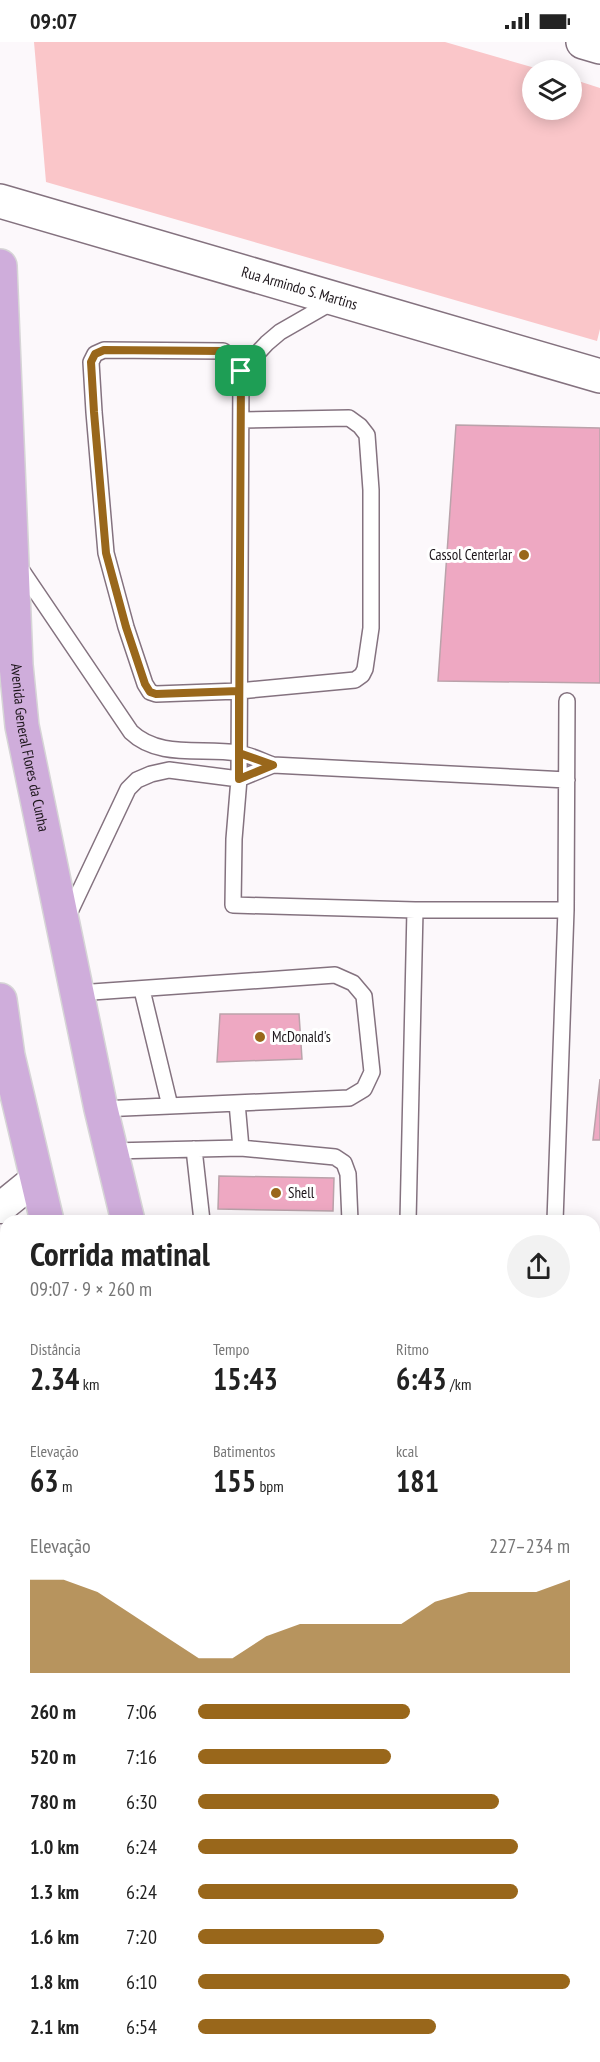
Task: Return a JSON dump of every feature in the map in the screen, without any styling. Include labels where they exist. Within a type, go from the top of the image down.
[{"type":"main road","name":"Avenida General Flores da Cunha","points":[[0,266],[16,664],[22,726],[101,1109],[127,1215]]},
{"type":"main road","points":[[0,1000],[8,1056],[46,1215]]},
{"type":"street","points":[[583,42],[600,47]]},
{"type":"street","name":"Rua Armindo S. Martins","points":[[0,201],[600,376]]},
{"type":"street","points":[[0,1208],[37,1178]]},
{"type":"lane","points":[[241,371],[280,332],[336,300]]},
{"type":"lane","points":[[242,420],[349,418],[367,435],[371,490],[371,628],[365,669],[362,675],[355,680],[239,691],[156,694],[150,692],[145,684],[126,627],[106,553],[91,362],[95,354],[104,350],[223,351],[236,360],[241,371],[242,420],[239,691],[239,779],[234,839],[233,905],[415,910],[566,910]]},
{"type":"lane","points":[[12,556],[131,732],[148,745],[169,749],[239,753],[273,765],[567,780]]},
{"type":"lane","points":[[555,1215],[566,910],[567,701]]},
{"type":"lane","points":[[63,928],[128,789],[137,780],[169,770],[239,779],[273,765]]},
{"type":"lane","points":[[408,1215],[415,910]]},
{"type":"lane","points":[[78,993],[335,975],[353,982],[364,996],[372,1072],[364,1089],[349,1098],[101,1109]]},
{"type":"lane","points":[[142,990],[170,1106]]},
{"type":"lane","points":[[237,1103],[241,1148]]},
{"type":"lane","points":[[111,1151],[241,1148],[335,1157],[344,1163],[348,1174],[350,1215]]},
{"type":"lane","points":[[194,1149],[201,1215]]},
{"type":"shaded area","points":[[34,42],[445,42],[522,64],[522,120],[582,120],[582,82],[600,88],[600,329],[597,341],[46,182]]},
{"type":"building","name":"Cassol Centerlar","points":[[456,425],[600,428],[600,683],[438,681]]},
{"type":"building","name":"McDonald's","points":[[220,1014],[299,1014],[302,1059],[217,1062]]},
{"type":"building","points":[[600,1079],[600,1140],[593,1140]]},
{"type":"building","name":"Shell","points":[[219,1176],[334,1178],[333,1211],[218,1209]]},
{"type":"place","name":"Cassol Centerlar","points":[[524,555]]},
{"type":"place","name":"McDonald's","points":[[260,1037]]},
{"type":"place","name":"Shell","points":[[276,1193]]},
{"type":"route","points":[[241,371],[236,360],[223,351],[104,350],[95,354],[91,362],[106,553],[126,627],[145,684],[150,692],[156,694],[239,691],[239,779],[273,765],[239,753],[242,420],[241,371]]}]
